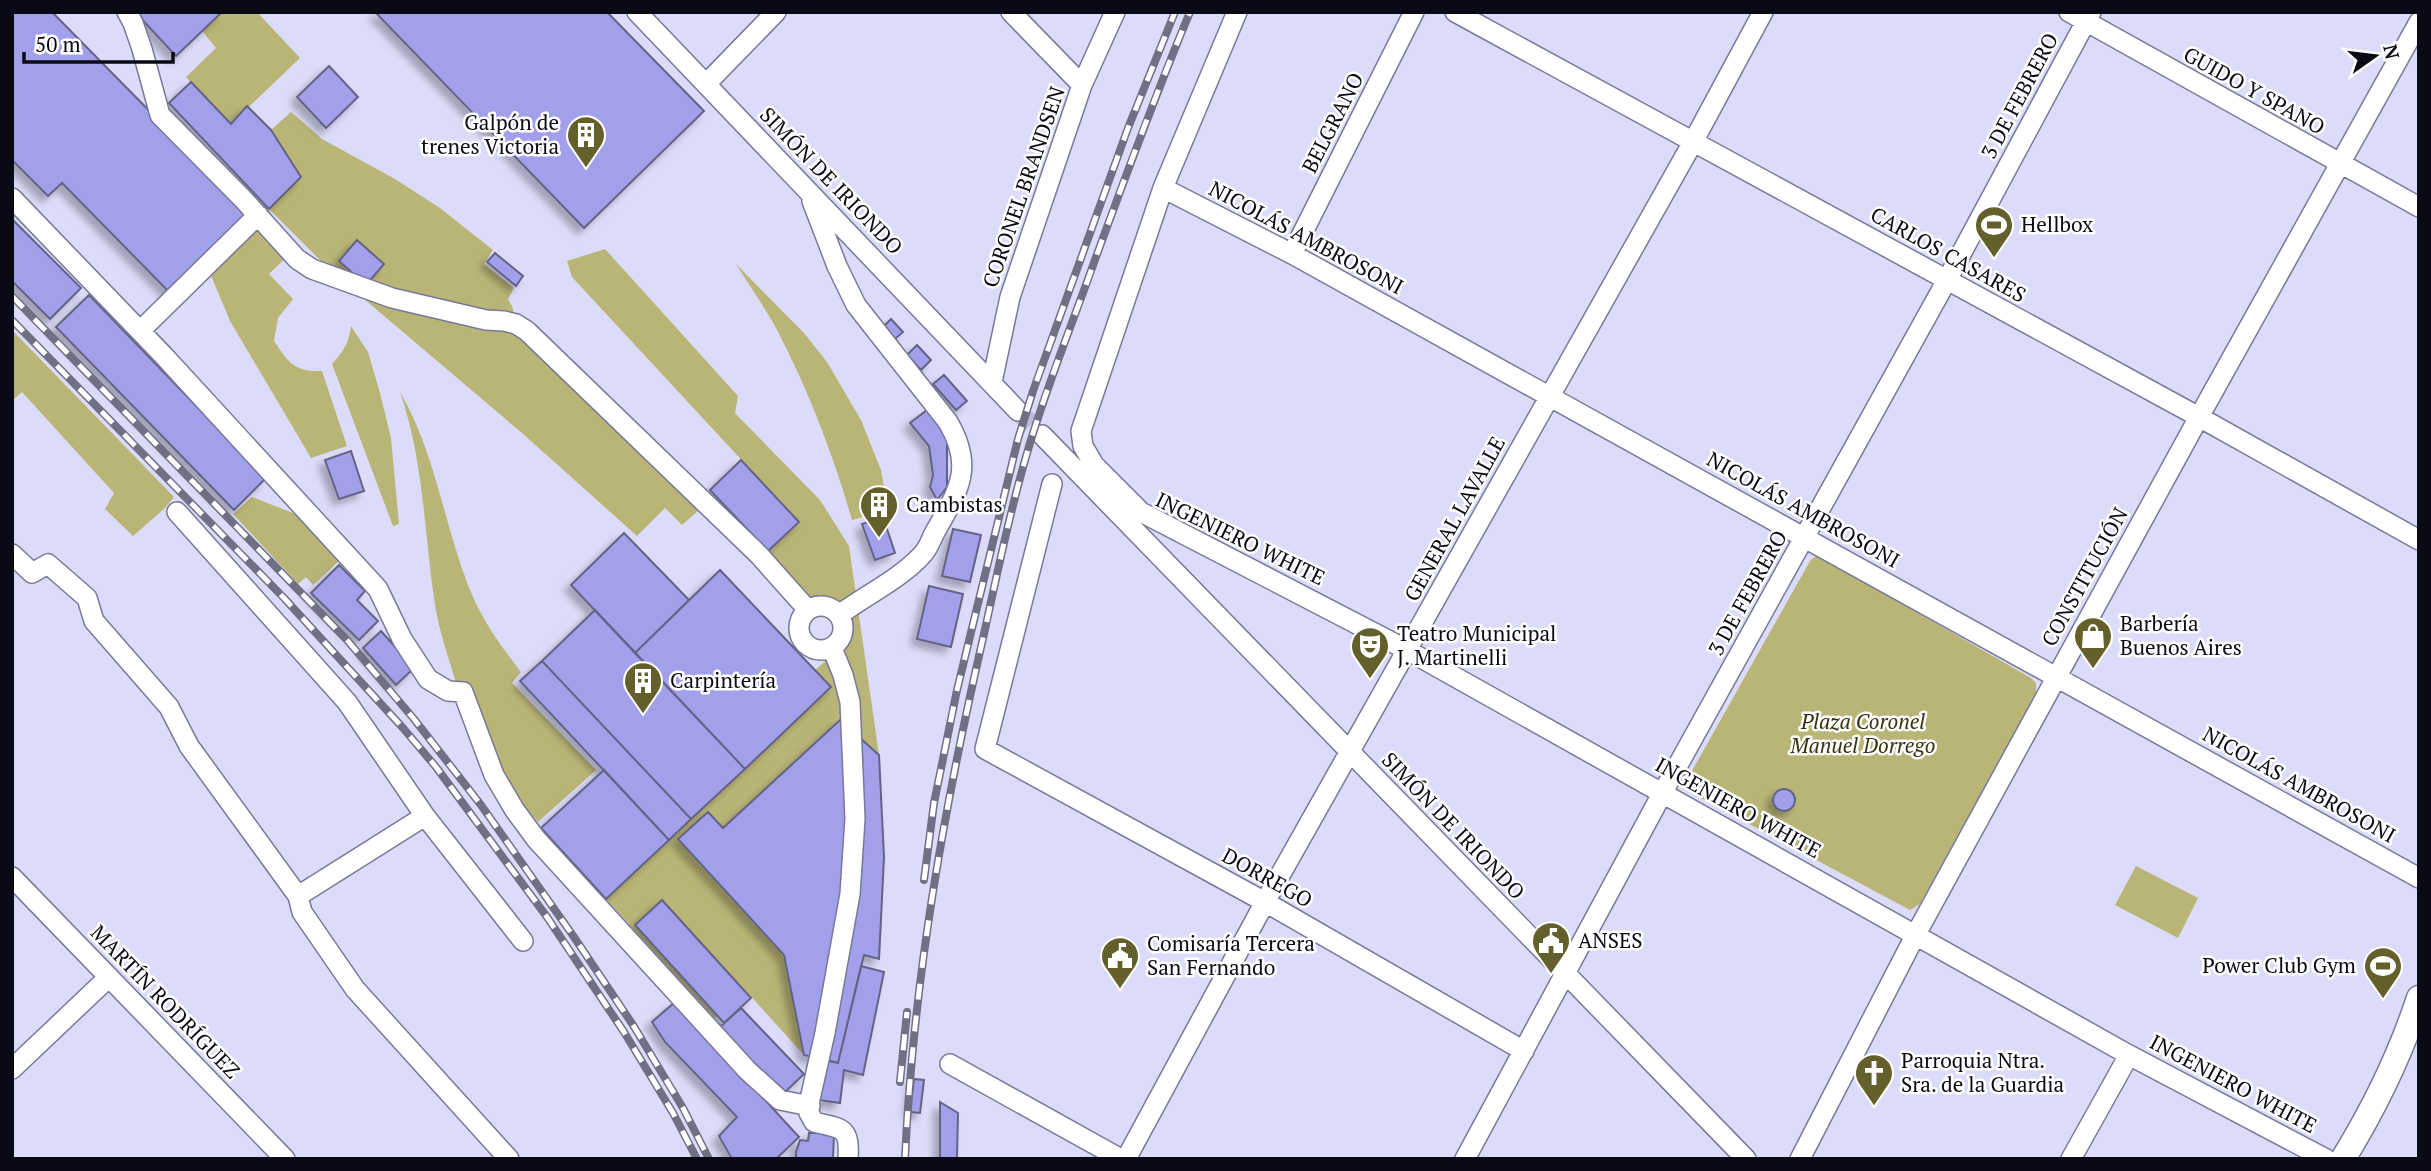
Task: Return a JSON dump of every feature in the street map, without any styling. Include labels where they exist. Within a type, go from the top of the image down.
[{"type":"main road","points":[[2343,1159],[2391,1073],[2419,998]]},
{"type":"street","points":[[127,12],[140,41],[160,115],[297,259],[312,269],[392,298],[486,320],[504,321],[527,331],[758,555],[808,610]]},
{"type":"street","name":"SIMÓN DE IRIONDO","points":[[637,12],[1018,411]]},
{"type":"street","points":[[706,84],[776,12]]},
{"type":"street","points":[[1011,12],[1082,85]]},
{"type":"street","name":"CORONEL BRANDSEN","points":[[992,382],[1010,297],[1082,85],[1115,12]]},
{"type":"street","points":[[1163,188],[1237,12]]},
{"type":"street","name":"BELGRANO","points":[[1292,254],[1415,12]]},
{"type":"street","name":"CARLOS CASARES","points":[[1455,12],[2199,417],[2419,540]]},
{"type":"street","name":"GENERAL LAVALLE","points":[[1123,1159],[1693,142],[1763,12]]},
{"type":"street","name":"GUIDO Y SPANO","points":[[2082,15],[2341,165],[2419,207]]},
{"type":"street","name":"3 DE FEBRERO","points":[[1465,1159],[1663,792],[1947,280],[2082,15]]},
{"type":"street","name":"CONSTITUCIÓN","points":[[1800,1159],[1916,934],[2419,22]]},
{"type":"street","name":"SIMÓN DE IRIONDO","points":[[1163,188],[1082,431],[1083,446],[1094,465],[1135,518],[1349,752],[1745,1159]]},
{"type":"street","name":"NICOLÁS AMBROSONI","points":[[1163,188],[1292,254],[2419,878]]},
{"type":"street","points":[[807,190],[837,266],[856,305],[948,422],[955,433],[962,459],[959,490],[926,551],[915,562],[839,615]]},
{"type":"street","points":[[12,198],[140,331],[377,589],[402,639],[428,679],[448,691],[463,692],[494,775],[536,839],[748,1072],[780,1100],[810,1106]]},
{"type":"street","points":[[140,331],[258,215]]},
{"type":"street","points":[[1042,435],[1135,518]]},
{"type":"street","name":"DORREGO","points":[[1052,484],[985,749],[1265,902],[1524,1051]]},
{"type":"street","points":[[177,512],[347,702],[425,816],[523,941]]},
{"type":"street","name":"INGENIERO WHITE","points":[[1135,518],[1407,650],[2129,1055],[2326,1159]]},
{"type":"street","points":[[12,554],[32,573],[48,564],[87,598],[94,621],[169,707],[189,746],[299,896],[302,912],[355,989],[509,1159]]},
{"type":"street","points":[[821,606],[834,610],[839,615],[842,637],[832,648],[817,651],[804,643],[800,637],[799,622],[808,610],[821,606]]},
{"type":"street","points":[[832,648],[850,702],[855,819],[850,894],[810,1116],[814,1122],[837,1126],[846,1134],[849,1144],[848,1159]]},
{"type":"street","points":[[299,896],[425,816]]},
{"type":"street","name":"MARTÍN RODRÍGUEZ","points":[[12,877],[285,1159]]},
{"type":"street","points":[[12,1069],[109,977]]},
{"type":"street","points":[[2071,1159],[2129,1055]]},
{"type":"street","points":[[950,1064],[1123,1159]]},
{"type":"green space","points":[[222,12],[257,12],[300,58],[231,124],[186,77],[216,48],[202,31]]},
{"type":"green space","points":[[291,112],[322,139],[395,179],[440,208],[493,250],[484,264],[514,288],[508,299],[515,317],[706,504],[682,525],[665,508],[637,536],[522,433],[331,271],[269,209],[301,177],[271,130]]},
{"type":"green space","points":[[259,210],[296,248],[269,274],[293,299],[278,318],[274,341],[293,365],[305,370],[322,371],[347,446],[311,458],[230,321],[205,261]]},
{"type":"green space","points":[[605,249],[738,396],[735,413],[820,500],[849,546],[879,755],[884,857],[879,959],[864,955],[838,1063],[804,1055],[746,991],[715,1018],[606,899],[830,687],[815,670],[841,647],[849,626],[844,613],[831,604],[814,600],[768,551],[799,522],[572,277],[567,261]]},
{"type":"green space","points":[[736,264],[804,333],[827,362],[861,420],[881,470],[888,510],[852,520],[828,446],[799,374],[771,320]]},
{"type":"green space","points":[[351,326],[368,352],[391,438],[399,524],[393,526],[332,364],[345,347]]},
{"type":"green space","points":[[12,330],[174,497],[133,536],[105,509],[114,493],[22,392],[12,401]]},
{"type":"green space","points":[[400,392],[422,438],[459,561],[473,597],[491,630],[521,672],[512,683],[596,770],[538,822],[500,772],[466,681],[456,683],[437,615],[419,471]]},
{"type":"green space","points":[[252,497],[298,515],[339,561],[313,585],[306,577],[298,584],[233,514]]},
{"type":"green space","name":"Plaza Coronel Manuel Dorrego","points":[[1817,555],[2036,683],[2036,694],[1920,904],[1910,910],[1695,795],[1688,786],[1688,778],[1810,561]]},
{"type":"green space","points":[[2136,866],[2198,898],[2178,938],[2115,905]]},
{"type":"building","points":[[12,12],[52,12],[252,215],[171,294],[62,183],[48,196],[12,160]]},
{"type":"building","points":[[135,12],[222,12],[176,56]]},
{"type":"building","name":"Galpón de trenes Victoria","points":[[375,12],[607,12],[704,111],[584,228]]},
{"type":"building","points":[[329,66],[358,97],[326,128],[297,97]]},
{"type":"building","points":[[191,82],[231,124],[247,106],[271,130],[301,177],[269,209],[169,103]]},
{"type":"building","points":[[12,219],[81,288],[50,319],[12,281]]},
{"type":"building","points":[[357,240],[384,264],[366,285],[339,261]]},
{"type":"building","points":[[495,253],[523,276],[516,286],[487,262]]},
{"type":"building","points":[[89,295],[266,478],[234,510],[56,327]]},
{"type":"building","points":[[891,319],[903,332],[895,339],[883,327]]},
{"type":"building","points":[[917,345],[931,360],[921,370],[907,355]]},
{"type":"building","points":[[944,375],[967,401],[956,410],[933,384]]},
{"type":"building","points":[[927,410],[947,437],[947,487],[937,500],[930,487],[933,475],[929,446],[910,423]]},
{"type":"building","points":[[351,451],[364,491],[339,499],[325,460]]},
{"type":"building","points":[[741,460],[799,522],[768,551],[710,490]]},
{"type":"building","name":"Cambistas","points":[[883,517],[895,553],[875,560],[862,524]]},
{"type":"building","points":[[953,529],[981,535],[970,582],[942,576]]},
{"type":"building","points":[[624,533],[689,600],[635,653],[571,585]]},
{"type":"building","points":[[339,565],[365,591],[357,600],[378,621],[359,640],[311,593]]},
{"type":"building","points":[[720,570],[831,687],[745,769],[635,653]]},
{"type":"building","points":[[929,586],[963,594],[951,647],[917,639]]},
{"type":"building","name":"Carpintería","points":[[595,610],[745,769],[691,819],[542,661]]},
{"type":"building","points":[[381,631],[414,668],[396,685],[363,648]]},
{"type":"building","points":[[542,661],[691,819],[669,840],[520,681]]},
{"type":"building","points":[[840,720],[879,755],[884,857],[879,959],[864,955],[838,1063],[804,1055],[784,955],[678,839],[708,812],[723,828]]},
{"type":"building","points":[[604,770],[669,840],[606,899],[541,828]]},
{"type":"building","points":[[1784,789],[1792,792],[1795,800],[1792,808],[1784,811],[1776,808],[1773,800],[1776,792]]},
{"type":"building","points":[[662,900],[751,998],[724,1023],[635,925]]},
{"type":"building","points":[[861,966],[884,972],[863,1075],[844,1070],[840,1103],[819,1100],[823,1059],[838,1063]]},
{"type":"building","points":[[675,1002],[799,1137],[776,1159],[732,1159],[719,1136],[737,1117],[665,1042],[652,1022]]},
{"type":"building","points":[[741,1008],[804,1074],[783,1094],[720,1027]]},
{"type":"building","points":[[914,1079],[924,1080],[920,1113],[910,1112]]},
{"type":"building","points":[[940,1102],[958,1113],[957,1159],[940,1159]]},
{"type":"building","points":[[809,1133],[834,1133],[833,1159],[796,1159],[800,1140],[808,1141]]},
{"type":"tunnel","points":[[1018,411],[1042,435]]},
{"type":"railway","points":[[924,880],[934,803],[957,690],[1018,439],[1128,128],[1175,12]]},
{"type":"railway","points":[[905,1159],[915,1027],[932,895],[969,699],[1011,514],[1053,373],[1190,12]]},
{"type":"railway","points":[[12,296],[347,640],[414,719],[481,805],[574,937],[633,1025],[683,1108],[709,1159]]},
{"type":"railway","points":[[12,320],[284,598],[436,767],[547,917],[624,1032],[673,1113],[697,1159]]},
{"type":"railway","points":[[900,1082],[907,1012]]},
{"type":"place","name":"Galpón de trenes Victoria","points":[[586,169]]},
{"type":"place","name":"Hellbox","points":[[1994,259]]},
{"type":"place","name":"Cambistas","points":[[879,539]]},
{"type":"place","name":"Barbería Buenos Aires","points":[[2093,670]]},
{"type":"place","name":"Teatro Municipal J. Martinelli","points":[[1370,680]]},
{"type":"place","name":"Carpintería","points":[[643,715]]},
{"type":"place","name":"ANSES","points":[[1551,975]]},
{"type":"place","name":"Comisaría Tercera San Fernando","points":[[1120,990]]},
{"type":"place","name":"Power Club Gym","points":[[2383,1000]]},
{"type":"place","name":"Parroquia Ntra. Sra. de la Guardia","points":[[1874,1107]]}]
